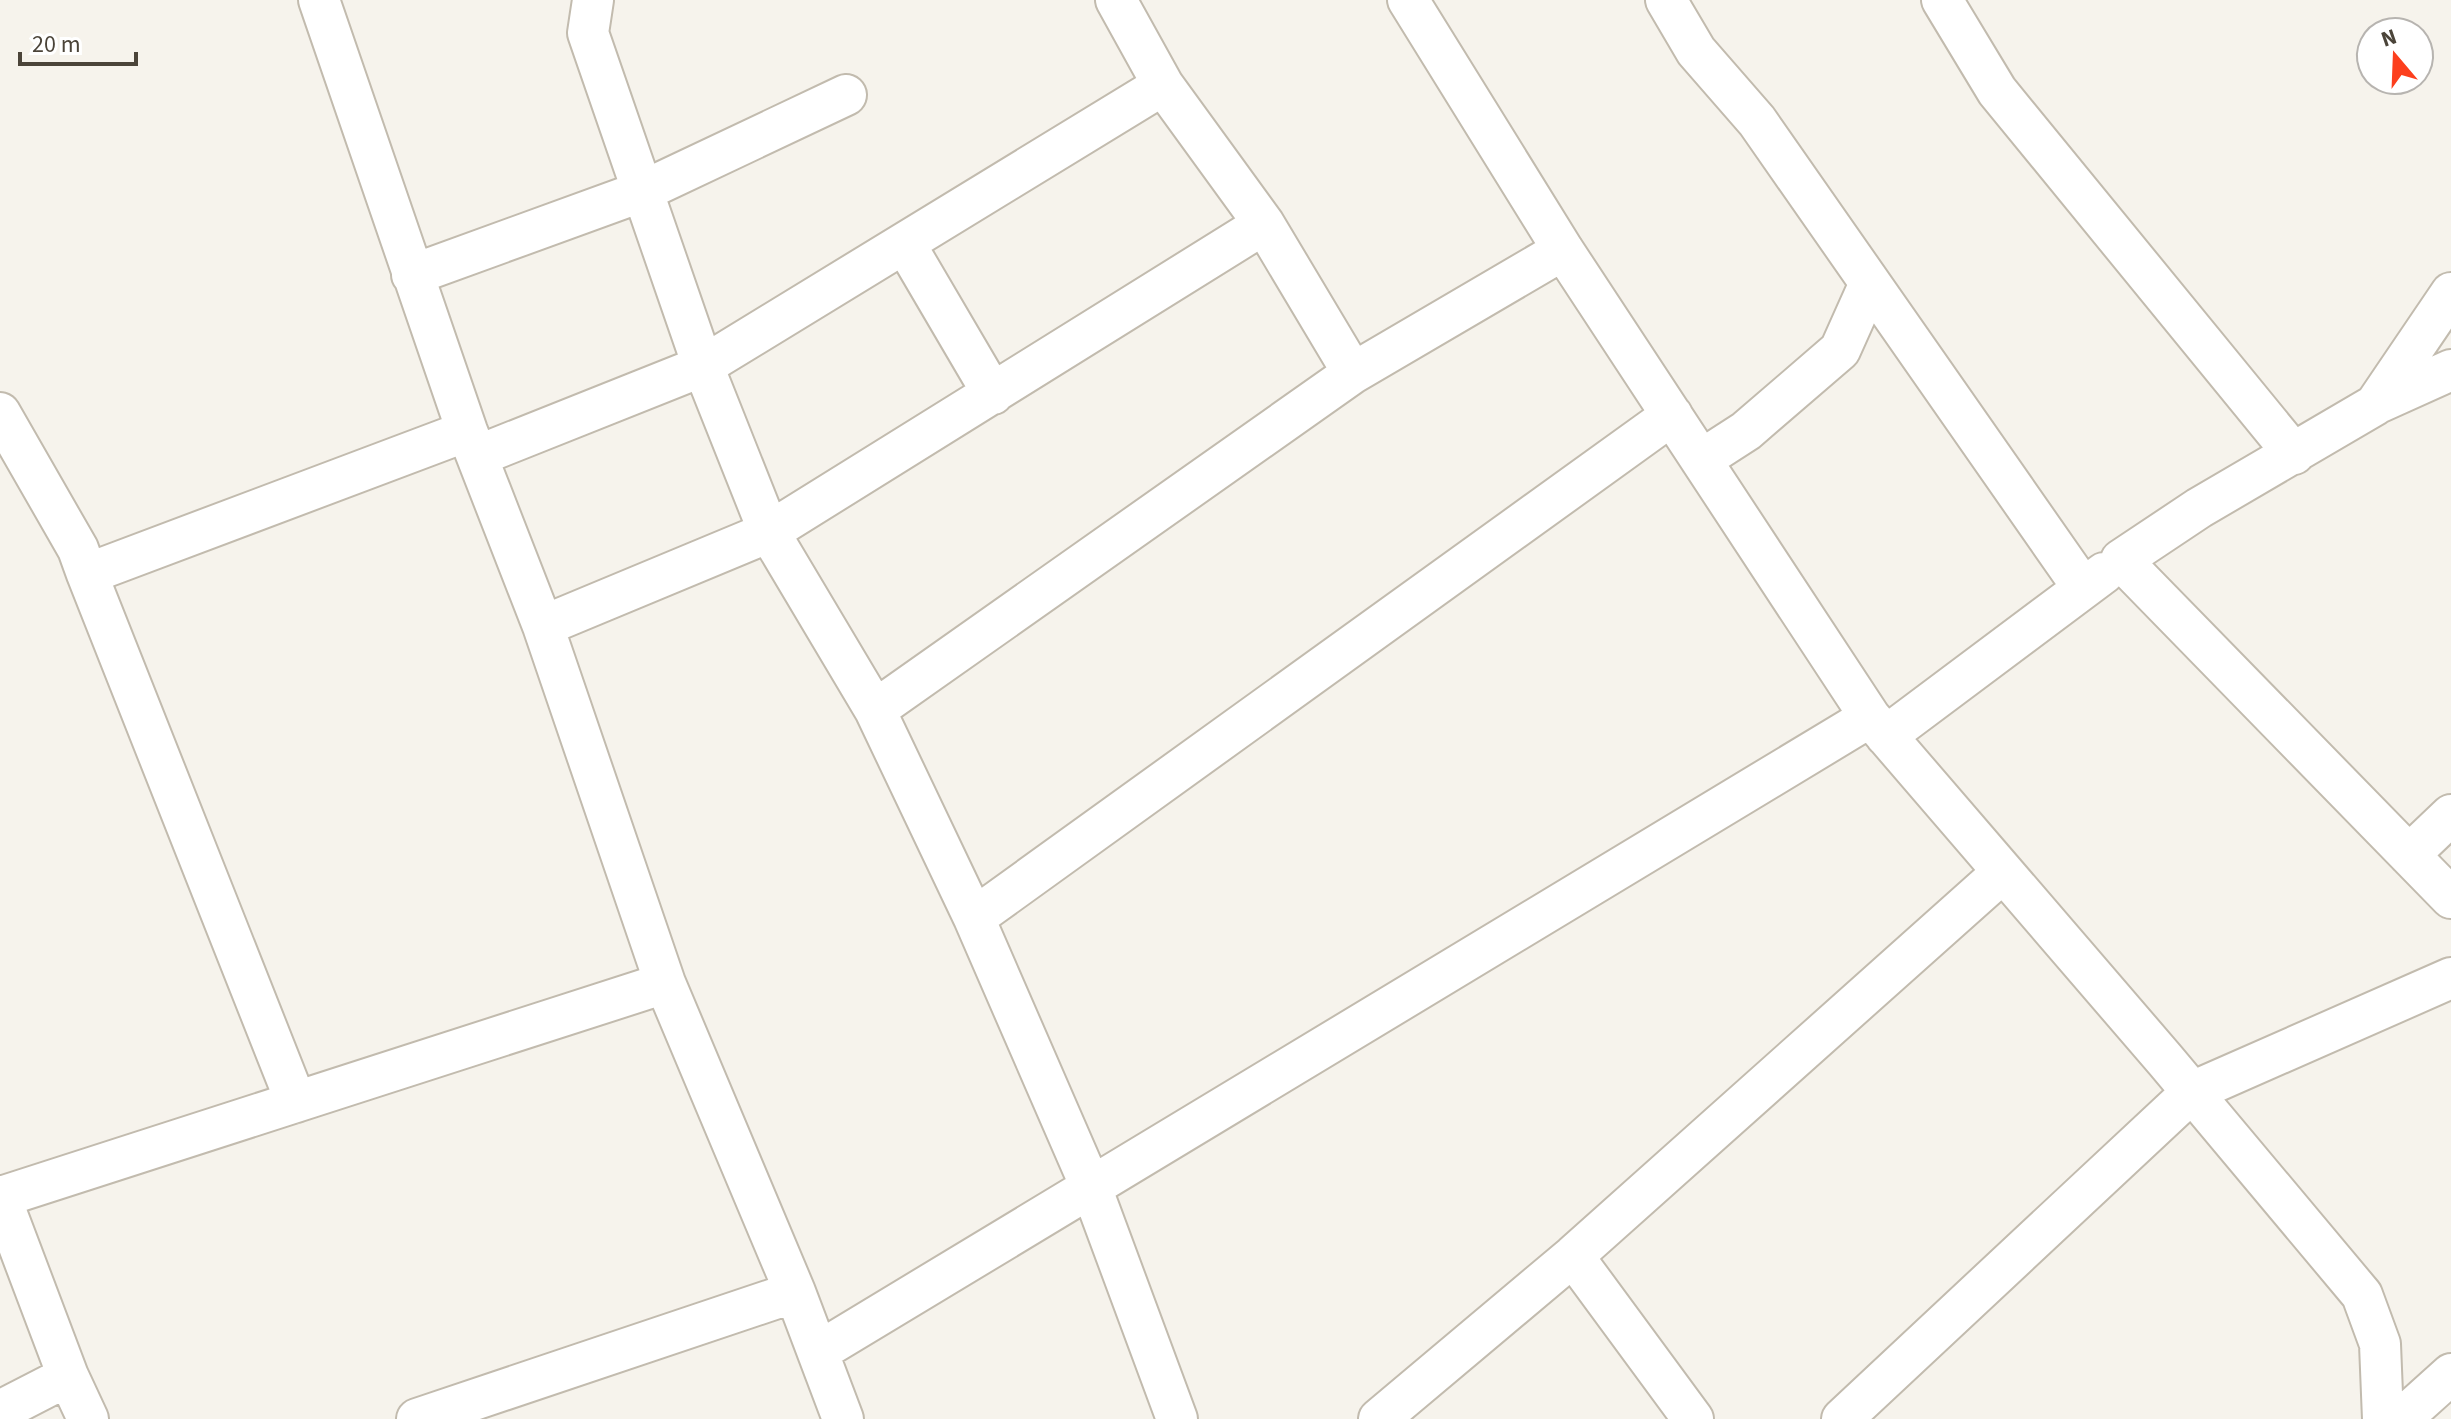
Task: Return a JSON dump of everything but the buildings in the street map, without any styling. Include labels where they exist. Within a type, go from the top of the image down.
[{"type":"street","points":[[319,0],[412,275],[472,443],[543,626],[665,983],[795,1292],[843,1419]]},
{"type":"street","points":[[593,0],[588,33],[703,366],[769,532],[875,710],[974,918],[1091,1187],[1177,1419]]},
{"type":"street","points":[[1116,0],[1163,85],[1264,224],[1353,373]]},
{"type":"street","points":[[1408,0],[1563,250],[1878,726],[2362,1295],[2380,1344],[2383,1419]]},
{"type":"street","points":[[1666,0],[1696,51],[1757,121],[2083,588]]},
{"type":"street","points":[[1942,0],[1997,91],[2294,454]]},
{"type":"street","points":[[87,574],[703,366],[1163,85]]},
{"type":"street","points":[[412,275],[643,191],[846,95]]},
{"type":"street","points":[[543,626],[769,532],[1264,224]]},
{"type":"street","points":[[905,244],[993,394]]},
{"type":"street","points":[[875,710],[1353,373],[1563,250]]},
{"type":"street","points":[[1701,460],[1746,431],[1840,350],[1870,283]]},
{"type":"street","points":[[2375,405],[2451,293]]},
{"type":"street","points":[[818,1352],[1091,1187],[1878,726],[2199,508],[2375,405],[2451,370]]},
{"type":"street","points":[[0,413],[78,549],[296,1102]]},
{"type":"street","points":[[974,918],[1672,415]]},
{"type":"street","points":[[2121,560],[2451,898]]},
{"type":"street","points":[[2409,855],[2451,815]]},
{"type":"street","points":[[1379,1419],[1573,1256],[2003,872]]},
{"type":"street","points":[[1842,1419],[2192,1092],[2451,978]]},
{"type":"street","points":[[88,1419],[68,1376],[0,1197],[665,983]]},
{"type":"street","points":[[1573,1256],[1693,1419]]},
{"type":"street","points":[[417,1419],[795,1292]]},
{"type":"street","points":[[2401,1419],[2451,1374]]},
{"type":"street","points":[[0,1411],[68,1376]]}]
